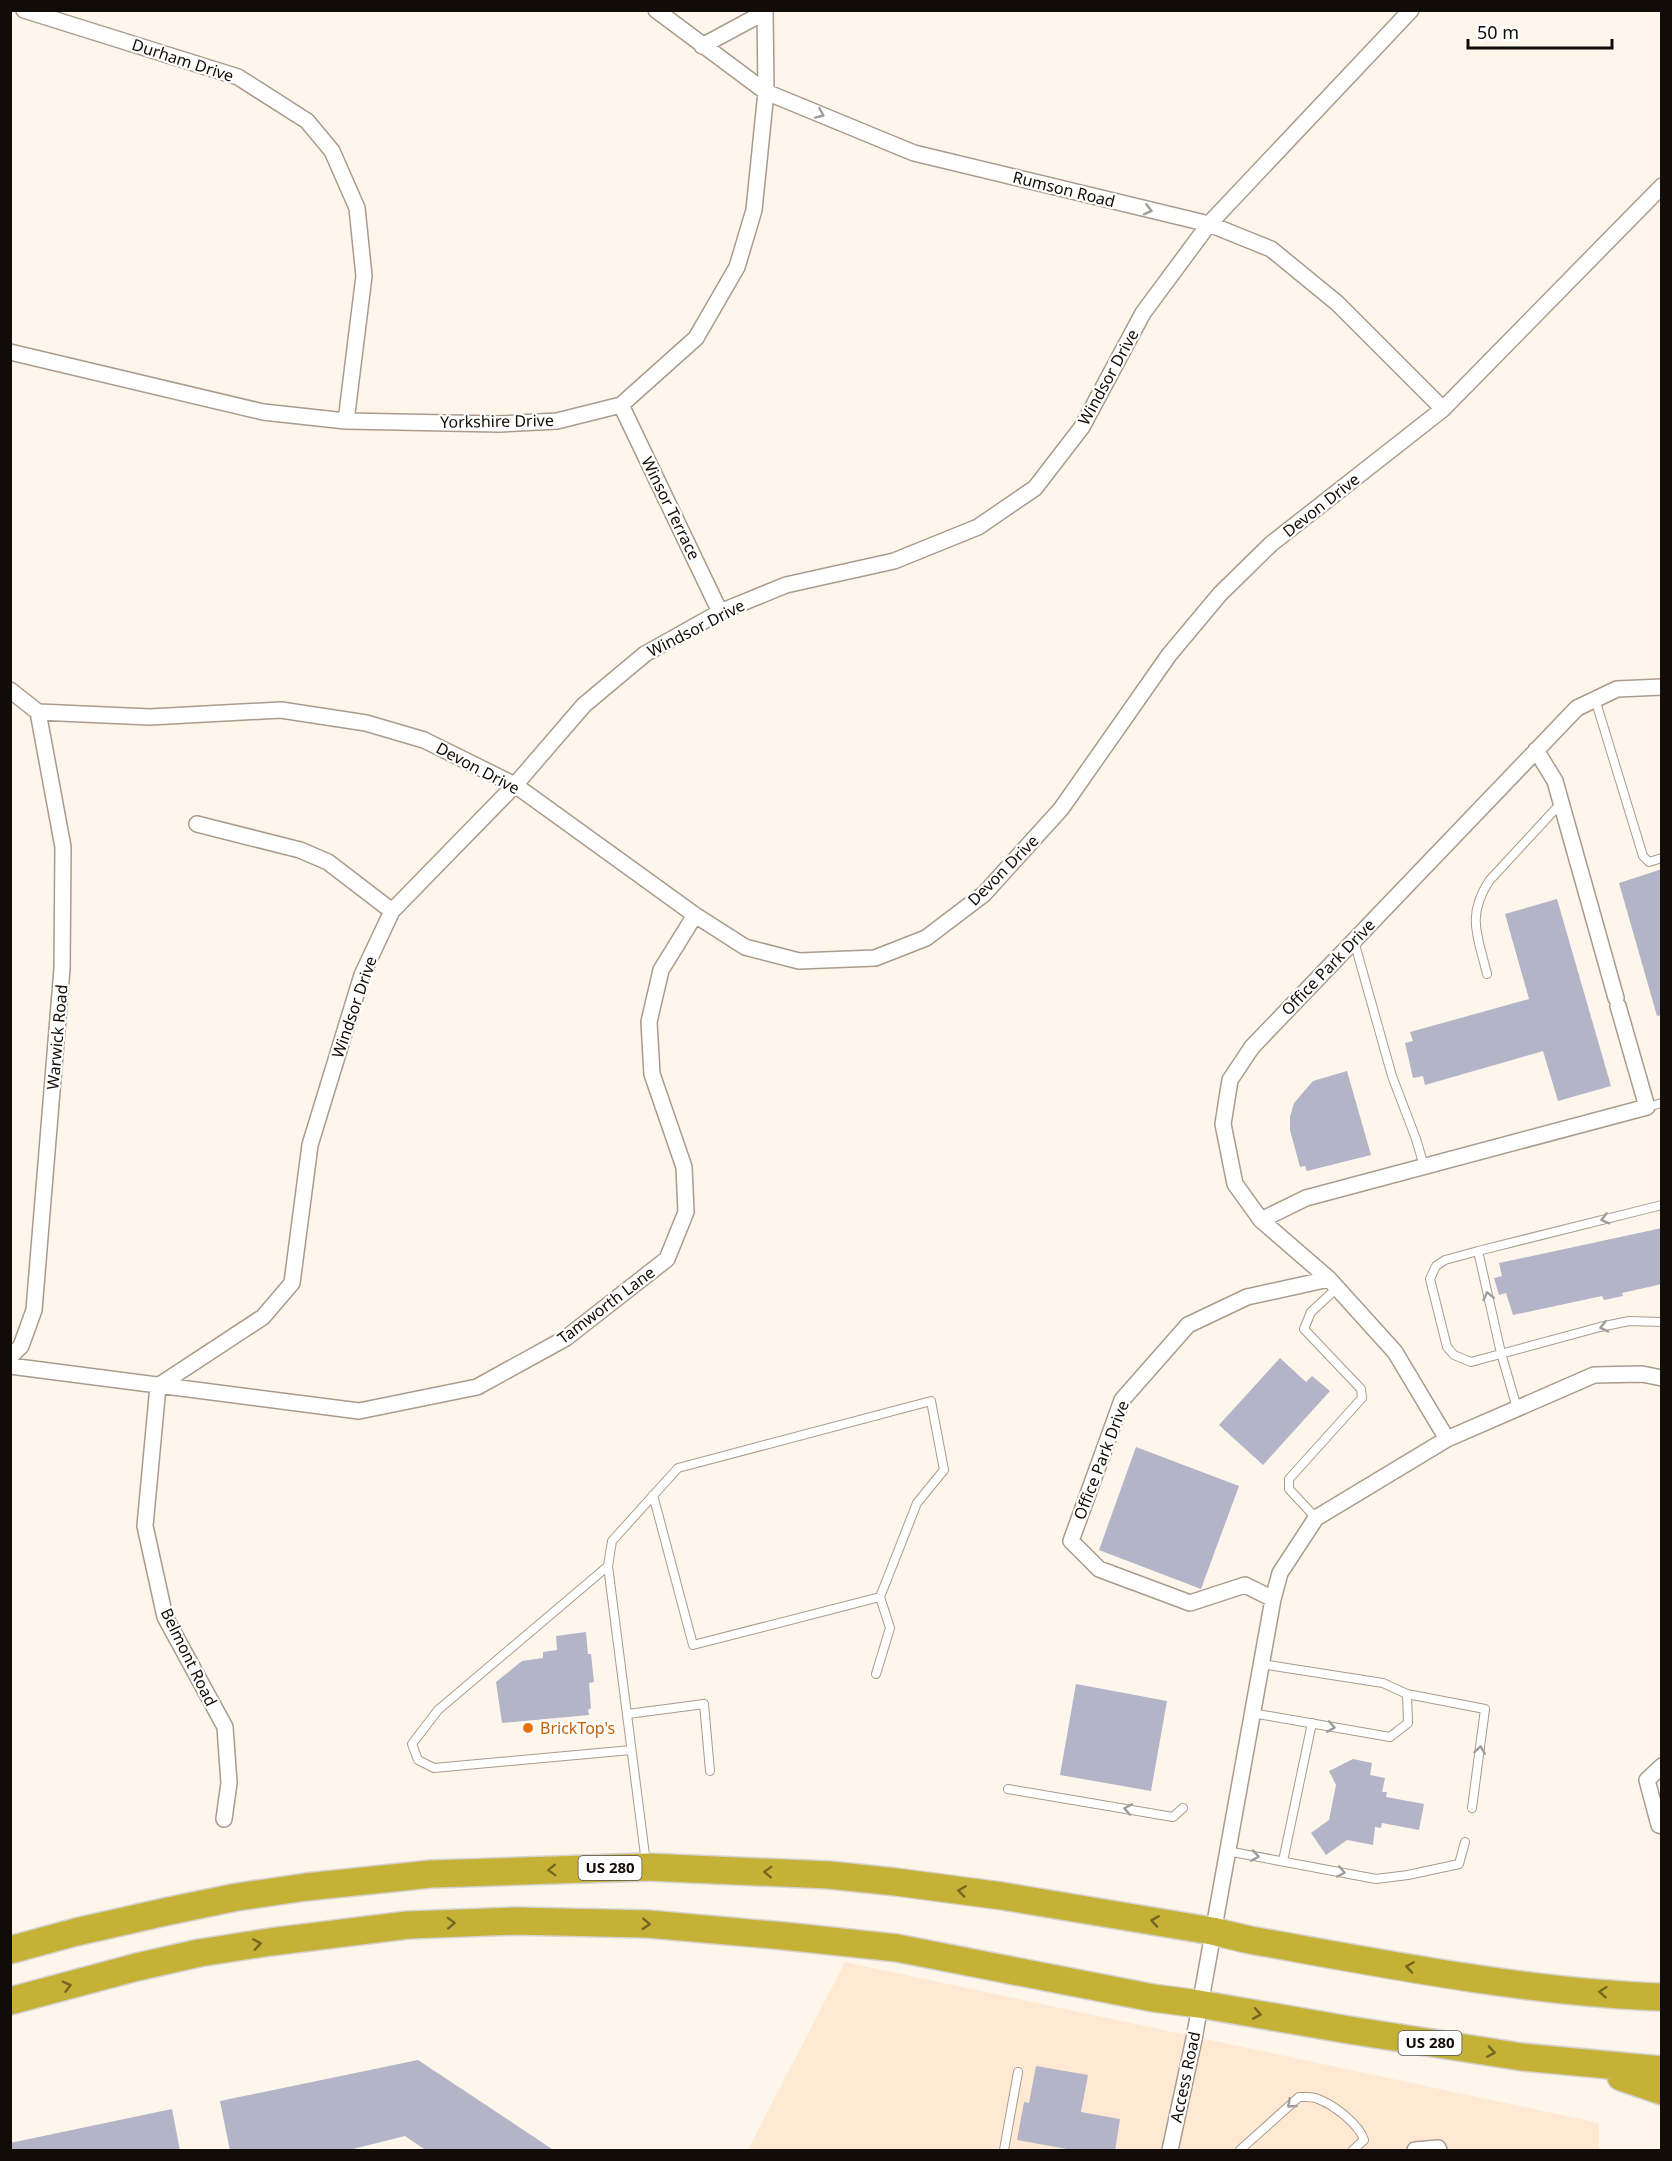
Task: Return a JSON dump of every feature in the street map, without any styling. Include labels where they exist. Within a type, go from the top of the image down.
[{"type":"highway","name":"US 280","points":[[10,1950],[169,1911],[237,1897],[306,1887],[431,1874],[647,1867],[829,1875],[896,1882],[1013,1898],[1484,1979],[1662,1997]]},
{"type":"highway","name":"US 280","points":[[10,2001],[199,1953],[270,1941],[408,1924],[514,1921],[648,1924],[897,1948],[1153,1998],[1349,2031],[1487,2052],[1662,2070]]},
{"type":"highway","points":[[1589,2064],[1662,2053]]},
{"type":"highway","points":[[1589,2064],[1662,2091]]},
{"type":"street","name":"Durham Drive","points":[[24,10],[238,77],[307,121],[332,151],[357,208],[364,276],[346,421]]},
{"type":"street","name":"Rumson Road","points":[[656,10],[766,92],[914,153],[1209,224],[1271,249],[1337,303],[1443,408]]},
{"type":"street","name":"Windsor Drive","points":[[158,1386],[262,1317],[292,1283],[310,1145],[362,975],[392,912],[515,785],[584,705],[645,654],[720,612],[786,585],[894,561],[978,527],[1035,488],[1082,427],[1143,313],[1209,224],[1411,10]]},
{"type":"street","name":"Yorkshire Drive","points":[[10,352],[263,412],[346,421],[499,424],[556,421],[621,405],[696,338],[737,267],[754,210],[766,92],[765,11],[702,46]]},
{"type":"street","name":"Devon Drive","points":[[38,712],[150,717],[280,711],[366,723],[424,740],[515,785],[695,915],[745,947],[799,961],[875,958],[926,938],[984,894],[1061,809],[1169,655],[1220,594],[1271,544],[1443,408],[1662,186]]},
{"type":"street","name":"Winsor Terrace","points":[[621,405],[720,612]]},
{"type":"street","name":"Office Park Drive","points":[[1447,1439],[1395,1352],[1333,1284],[1261,1220],[1235,1184],[1223,1124],[1230,1080],[1252,1047],[1577,708],[1617,689],[1661,689]]},
{"type":"street","points":[[10,690],[38,712]]},
{"type":"street","name":"Warwick Road","points":[[10,1357],[21,1346],[34,1310],[62,969],[63,847],[38,712]]},
{"type":"street","points":[[1261,1220],[1306,1198],[1654,1105],[1617,1002],[1555,781],[1536,750]]},
{"type":"street","points":[[197,824],[300,850],[327,862],[392,912]]},
{"type":"street","name":"Tamworth Lane","points":[[158,1386],[359,1411],[477,1388],[566,1338],[667,1259],[686,1212],[684,1167],[652,1074],[648,1022],[661,970],[695,915]]},
{"type":"street","name":"Office Park Drive","points":[[1273,1599],[1245,1585],[1190,1603],[1099,1569],[1071,1541],[1122,1400],[1188,1325],[1247,1297],[1333,1284]]},
{"type":"street","points":[[10,1366],[158,1386]]},
{"type":"street","points":[[1199,2004],[1273,1599],[1280,1573],[1316,1518],[1447,1439],[1594,1375],[1642,1374],[1662,1378]]},
{"type":"street","name":"Belmont Road","points":[[158,1386],[145,1526],[165,1617],[225,1727],[229,1783],[224,1820]]},
{"type":"street","points":[[1662,1766],[1647,1780],[1659,1825],[1662,1826]]},
{"type":"street","name":"Access Road","points":[[1170,2151],[1194,2039],[1199,2004]]},
{"type":"street","points":[[1415,2151],[1438,2148],[1439,2151]]},
{"type":"lane","points":[[1595,699],[1643,856],[1649,862],[1662,858]]},
{"type":"lane","points":[[1487,974],[1474,914],[1482,892],[1561,803]]},
{"type":"lane","points":[[1354,940],[1396,1087],[1424,1166]]},
{"type":"lane","points":[[1662,1205],[1445,1260],[1436,1266],[1430,1279],[1447,1347],[1454,1355],[1471,1362],[1629,1321],[1662,1322]]},
{"type":"lane","points":[[1478,1251],[1501,1353],[1517,1408]]},
{"type":"lane","points":[[1316,1518],[1289,1489],[1288,1479],[1362,1398],[1361,1389],[1304,1329],[1311,1312],[1333,1284]]},
{"type":"lane","points":[[647,1867],[608,1566],[612,1541],[678,1468],[931,1401],[944,1470],[917,1503],[880,1597],[890,1628],[876,1674]]},
{"type":"lane","points":[[653,1495],[693,1645],[880,1597]]},
{"type":"lane","points":[[608,1566],[438,1710],[412,1744],[418,1760],[434,1768],[631,1750]]},
{"type":"lane","points":[[1261,1664],[1383,1683],[1407,1694],[1485,1709],[1472,1808]]},
{"type":"lane","points":[[1252,1713],[1390,1737],[1408,1724],[1407,1694]]},
{"type":"lane","points":[[628,1714],[704,1704],[710,1771]]},
{"type":"lane","points":[[1283,1861],[1312,1723]]},
{"type":"lane","points":[[1008,1789],[1173,1817],[1183,1808]]},
{"type":"lane","points":[[1227,1851],[1376,1879],[1459,1864],[1465,1842]]},
{"type":"lane","points":[[1004,2151],[1018,2072]]},
{"type":"lane","points":[[1240,2151],[1299,2097],[1317,2098],[1342,2114],[1361,2131],[1364,2140],[1353,2151]]},
{"type":"shaded area","points":[[845,1962],[1599,2123],[1599,2150],[748,2150]]},
{"type":"building","points":[[1662,869],[1662,1015],[1657,1016],[1619,883]]},
{"type":"building","points":[[1557,899],[1611,1086],[1558,1101],[1543,1051],[1425,1085],[1423,1076],[1413,1078],[1405,1043],[1413,1041],[1410,1032],[1529,999],[1505,914]]},
{"type":"building","points":[[1347,1071],[1371,1155],[1307,1171],[1305,1166],[1300,1167],[1290,1130],[1290,1117],[1294,1103],[1313,1081]]},
{"type":"building","points":[[1662,1228],[1662,1284],[1622,1293],[1623,1296],[1604,1300],[1602,1296],[1513,1315],[1506,1293],[1499,1295],[1494,1278],[1502,1276],[1499,1263]]},
{"type":"building","points":[[1280,1358],[1306,1382],[1312,1376],[1330,1391],[1263,1465],[1219,1425]]},
{"type":"building","points":[[1136,1447],[1239,1486],[1201,1589],[1099,1550]]},
{"type":"building","points":[[586,1632],[594,1682],[589,1683],[591,1708],[588,1710],[589,1715],[502,1723],[496,1682],[522,1661],[543,1658],[543,1652],[557,1650],[556,1636]]},
{"type":"building","points":[[1076,1684],[1167,1701],[1151,1791],[1060,1775]]},
{"type":"building","points":[[1353,1759],[1372,1763],[1370,1775],[1385,1778],[1382,1792],[1387,1792],[1386,1797],[1424,1804],[1419,1830],[1382,1823],[1381,1828],[1375,1827],[1373,1845],[1347,1840],[1326,1855],[1311,1833],[1329,1820],[1336,1785],[1329,1771]]},
{"type":"building","points":[[418,2060],[555,2151],[427,2151],[405,2136],[345,2151],[230,2151],[220,2101]]},
{"type":"building","points":[[1036,2066],[1088,2075],[1081,2112],[1120,2119],[1115,2151],[1078,2151],[1017,2140],[1024,2102],[1029,2103]]},
{"type":"building","points":[[172,2109],[180,2151],[10,2151],[10,2143]]},
{"type":"place","name":"BrickTop's","points":[[528,1728]]}]
